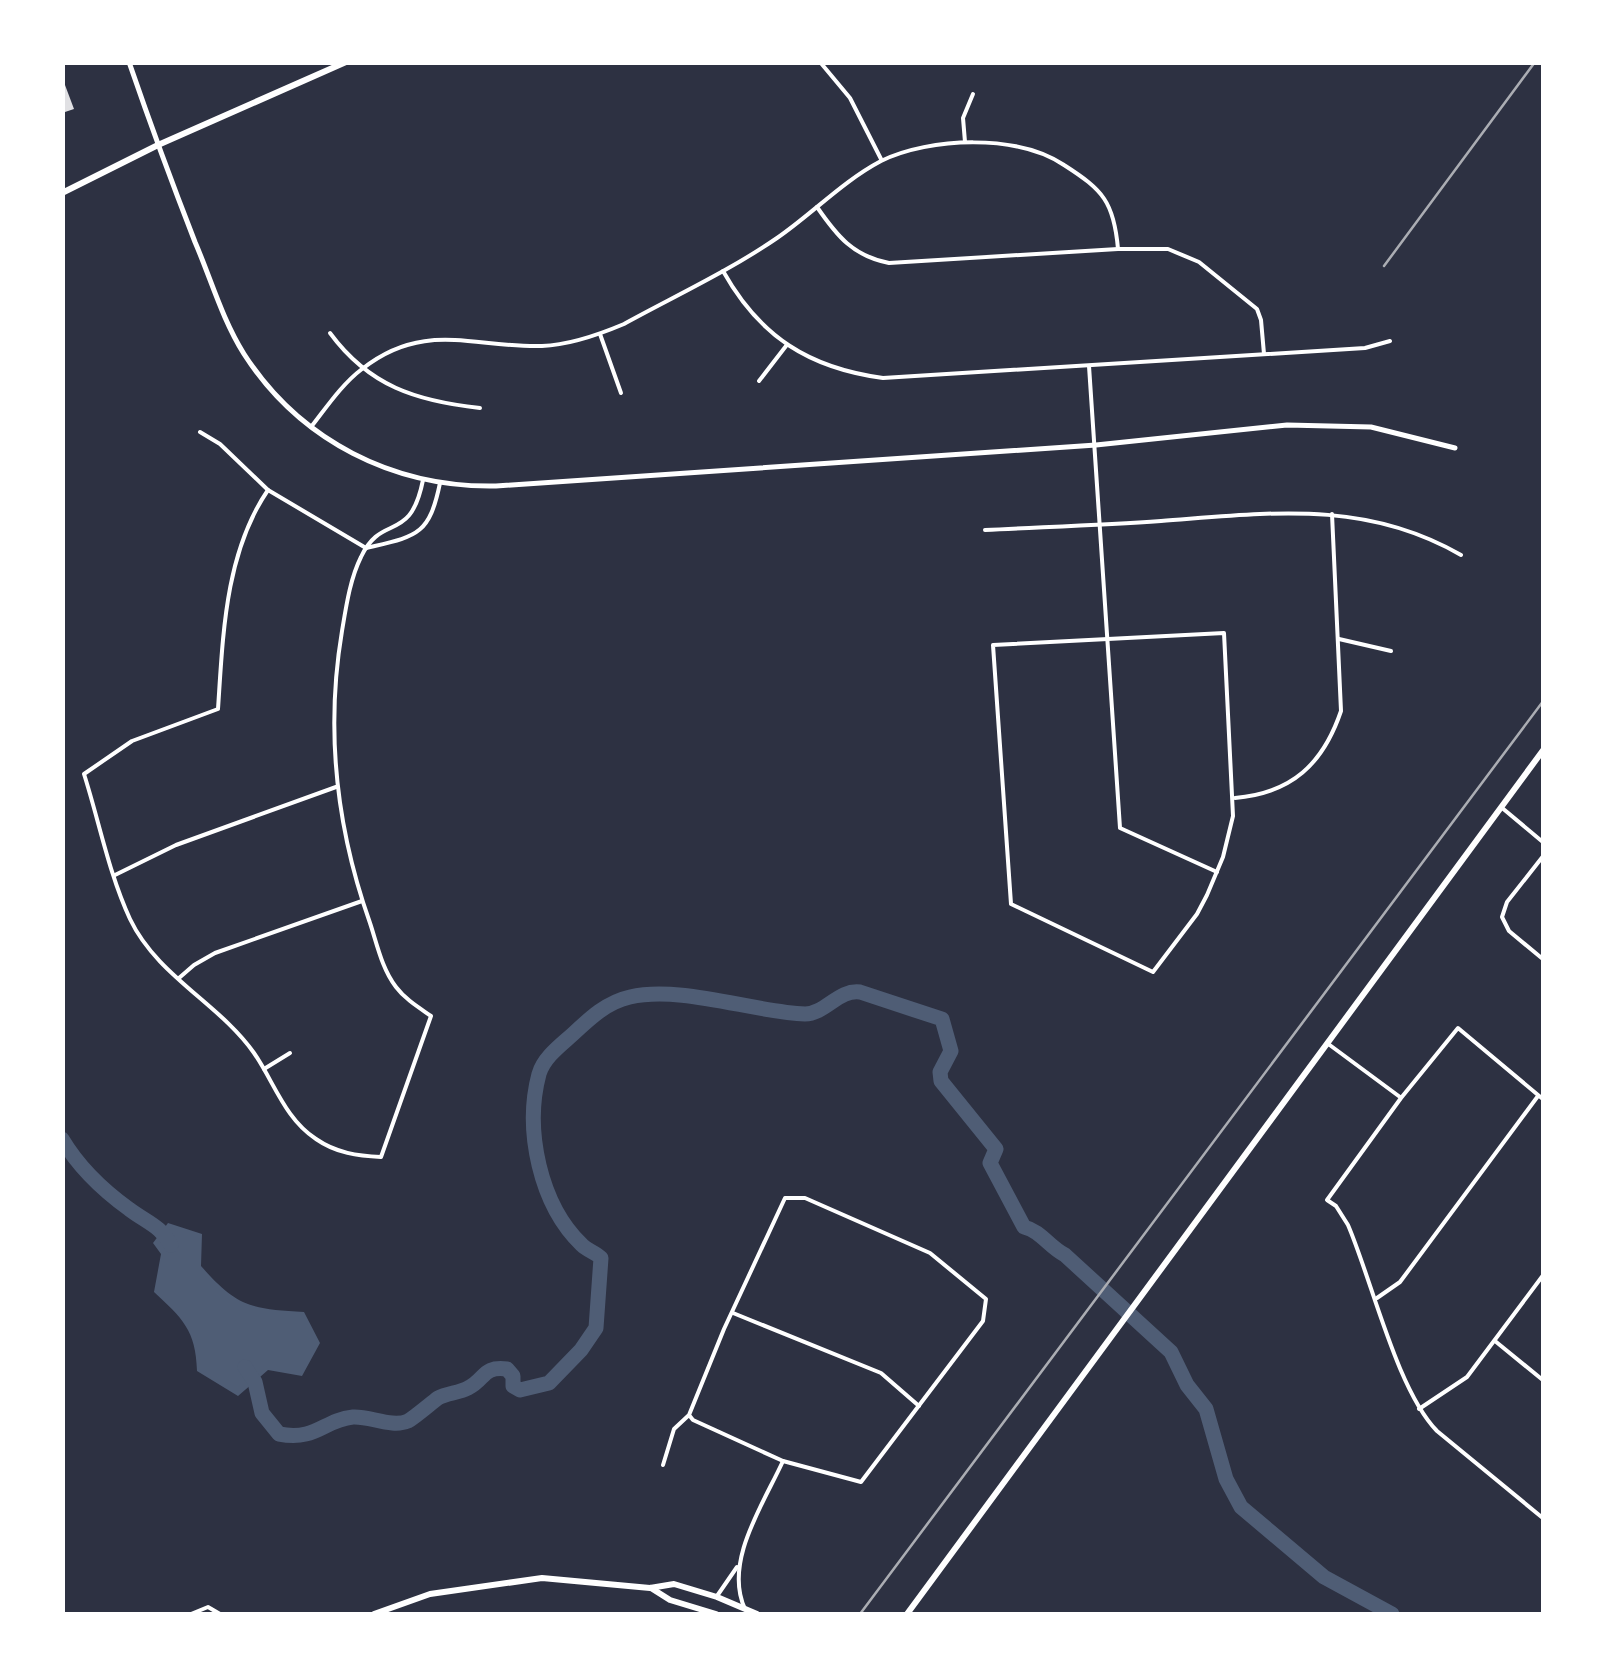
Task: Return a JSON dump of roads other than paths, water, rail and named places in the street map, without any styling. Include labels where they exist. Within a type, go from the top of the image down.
[{"type":"main road","points":[[62,193],[158,145],[346,62]]},
{"type":"main road","points":[[907,1614],[1544,749]]},
{"type":"main road","points":[[374,1614],[430,1594],[542,1578],[650,1588],[674,1584],[757,1614]]},
{"type":"main road","points":[[650,1588],[670,1600],[716,1614]]},
{"type":"street","points":[[129,62],[230,328],[258,374],[311,428],[369,463],[423,480],[496,486],[1334,424],[1406,434],[1454,448]]},
{"type":"street","points":[[820,62],[850,98],[882,160]]},
{"type":"street","points":[[966,144],[963,118],[973,94]]},
{"type":"street","points":[[311,428],[362,368],[392,350],[418,341],[449,338],[545,346],[600,334],[776,238],[882,160],[929,147],[1011,144],[1032,148],[1083,176],[1111,205],[1118,248]]},
{"type":"street","points":[[817,208],[847,246],[888,263],[1118,248],[1168,249],[1199,262],[1257,309],[1264,354]]},
{"type":"street","points":[[722,270],[748,310],[786,346],[835,368],[883,378],[1365,348],[1390,341]]},
{"type":"street","points":[[330,332],[348,358],[420,398],[480,408]]},
{"type":"street","points":[[600,334],[621,392]]},
{"type":"street","points":[[759,382],[786,346]]},
{"type":"street","points":[[1089,366],[1120,828],[1217,872]]},
{"type":"street","points":[[200,432],[220,444],[268,490],[366,548],[411,536],[429,521],[440,483]]},
{"type":"street","points":[[268,490],[249,520],[228,599],[218,709],[132,741],[84,774],[138,934],[178,980],[240,1037],[292,1116],[316,1140],[337,1150],[381,1158],[431,1016],[395,986],[362,900],[342,827],[332,725],[344,613],[356,570],[379,532],[404,523],[418,504],[423,480]]},
{"type":"street","points":[[985,530],[1288,512],[1332,514],[1402,528],[1461,555]]},
{"type":"street","points":[[1234,798],[1259,796],[1298,777],[1317,758],[1341,711],[1332,514]]},
{"type":"street","points":[[404,523],[411,536]]},
{"type":"street","points":[[1224,633],[1234,816],[1217,872],[1196,914],[1153,972],[1011,904],[993,645],[1109,640],[1224,633]]},
{"type":"street","points":[[1339,639],[1391,651]]},
{"type":"street","points":[[115,875],[176,845],[336,787]]},
{"type":"street","points":[[1500,808],[1544,843]]},
{"type":"street","points":[[1544,856],[1507,902],[1502,917],[1509,931],[1544,960]]},
{"type":"street","points":[[178,980],[194,964],[215,953],[362,900]]},
{"type":"street","points":[[1376,1298],[1400,1282],[1541,1098],[1458,1028],[1327,1200],[1336,1206],[1348,1225],[1409,1389],[1420,1409],[1437,1431],[1544,1519]]},
{"type":"street","points":[[1327,1044],[1401,1098]]},
{"type":"street","points":[[263,1069],[290,1053]]},
{"type":"street","points":[[664,1465],[674,1428],[689,1415],[785,1198],[806,1198],[930,1253],[986,1299],[982,1322],[861,1482],[783,1461],[689,1415]]},
{"type":"street","points":[[1420,1409],[1461,1383],[1544,1274]]},
{"type":"street","points":[[732,1313],[881,1373],[919,1406]]},
{"type":"street","points":[[1495,1340],[1544,1381]]},
{"type":"street","points":[[716,1597],[740,1563],[783,1461]]},
{"type":"street","points":[[740,1563],[736,1590],[744,1609]]},
{"type":"street","points":[[193,1614],[208,1607],[220,1614]]},
{"type":"water","points":[[168,1223],[202,1234],[201,1266],[235,1298],[258,1307],[304,1312],[320,1343],[302,1376],[268,1370],[238,1396],[197,1371],[194,1345],[186,1326],[154,1292],[161,1254],[153,1243]]},
{"type":"waterway","points":[[245,1367],[255,1382],[262,1413],[279,1434],[292,1435],[353,1417],[408,1421],[438,1398],[468,1388],[493,1369],[507,1369],[513,1376],[513,1386],[520,1390],[549,1383],[596,1328],[601,1258],[567,1228],[555,1209],[539,1166],[533,1119],[535,1096],[541,1068],[549,1057],[599,1011],[630,997],[671,994],[805,1014],[845,994],[860,992],[942,1019],[951,1051],[940,1072],[941,1081],[996,1149],[990,1163],[1024,1227],[1065,1255],[1171,1352],[1187,1385],[1206,1409],[1226,1479],[1241,1507],[1324,1577],[1392,1614]]},
{"type":"waterway","points":[[62,1139],[101,1186],[158,1229],[171,1245]]},
{"type":"railway","points":[[1384,266],[1535,62]]},
{"type":"railway","points":[[860,1614],[1544,700]]}]
